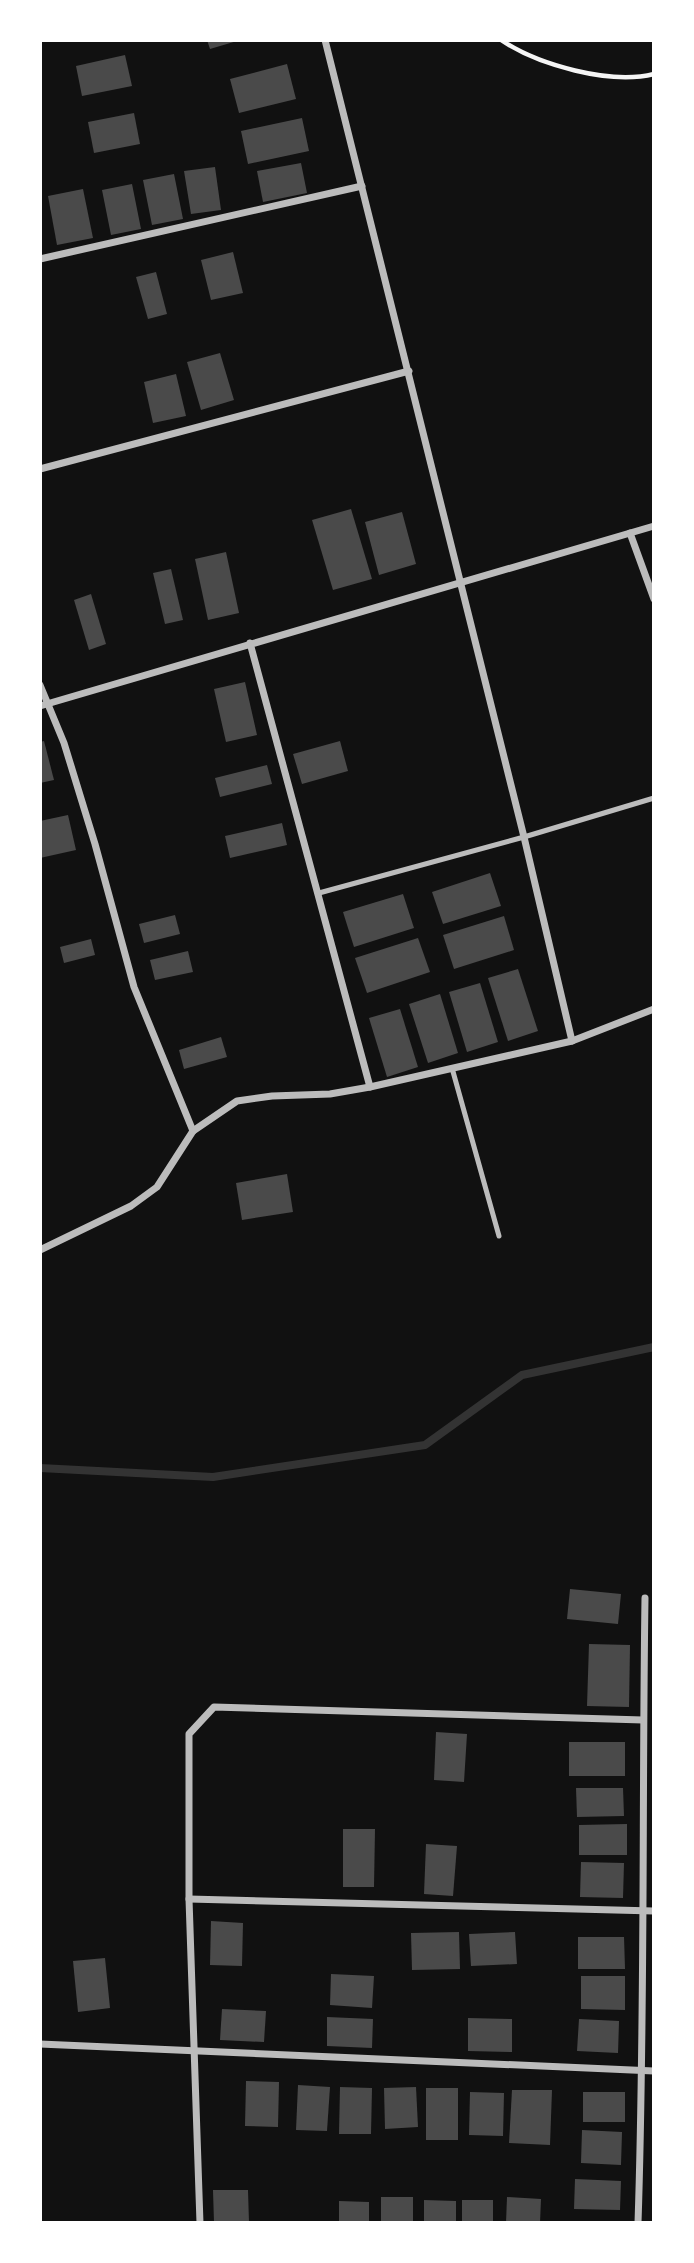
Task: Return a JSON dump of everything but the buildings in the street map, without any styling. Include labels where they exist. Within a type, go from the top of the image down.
[{"type":"street","points":[[325,40],[524,837],[572,1041]]},
{"type":"street","points":[[40,259],[362,186]]},
{"type":"street","points":[[40,469],[409,371]]},
{"type":"street","points":[[43,705],[654,526]]},
{"type":"street","points":[[630,533],[654,599]]},
{"type":"street","points":[[250,643],[370,1087]]},
{"type":"street","points":[[40,685],[43,705],[64,743],[134,987],[193,1130]]},
{"type":"street","points":[[40,1250],[131,1206],[157,1187],[193,1130],[237,1101],[330,1094],[370,1087],[572,1041],[654,1009]]},
{"type":"street","points":[[638,2223],[643,2071],[641,1910],[645,1598]]},
{"type":"street","points":[[200,2223],[193,2051],[190,1734],[214,1707],[643,1720]]},
{"type":"street","points":[[190,1899],[654,1911]]},
{"type":"street","points":[[40,2044],[654,2071]]},
{"type":"lane","points":[[319,893],[654,798]]},
{"type":"lane","points":[[452,1068],[499,1236]]},
{"type":"path","points":[[501,40],[543,60],[587,74],[641,78],[654,74]]},
{"type":"waterway","points":[[40,1468],[213,1477],[425,1445],[522,1375],[654,1347]]}]
